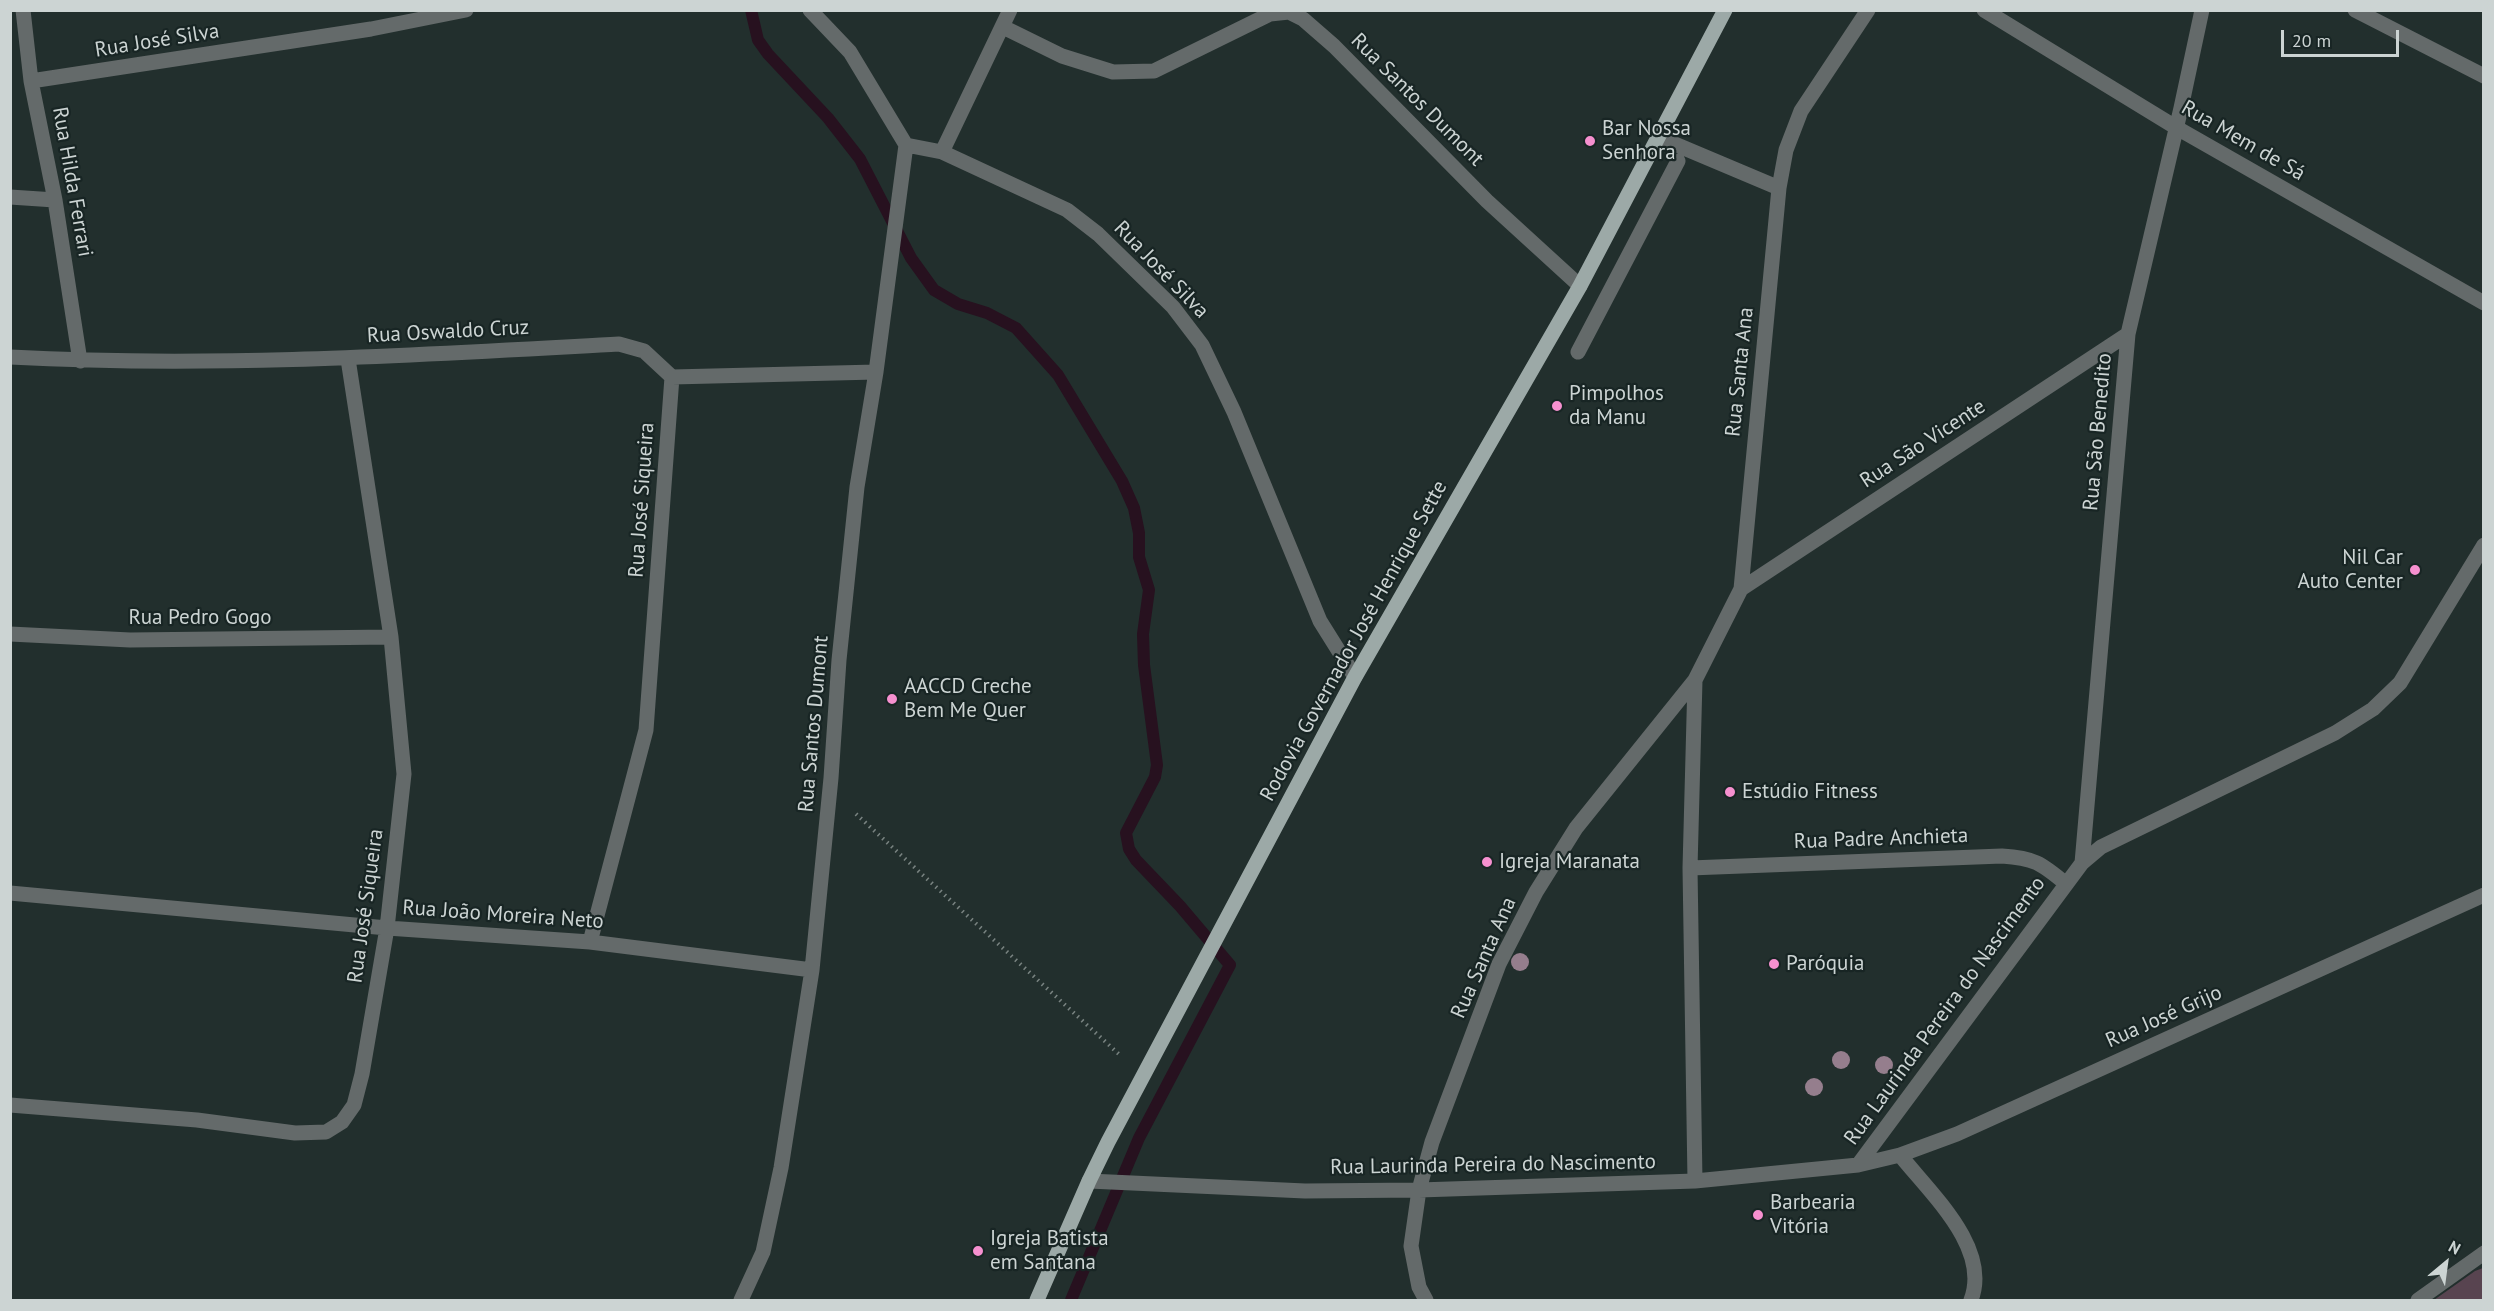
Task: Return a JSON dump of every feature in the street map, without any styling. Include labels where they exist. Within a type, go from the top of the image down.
[{"type":"main road","name":"Rodovia Governador José Henrique Sette","points":[[1037,1300],[1089,1181],[1151,1058],[1355,677],[1580,286],[1725,10]]},
{"type":"street","name":"Rua Hilda Ferrari","points":[[23,10],[32,81],[55,200],[80,361]]},
{"type":"street","name":"Rua José Silva","points":[[32,81],[371,29],[465,10]]},
{"type":"street","points":[[810,10],[849,52],[906,145]]},
{"type":"street","points":[[942,152],[1010,10]]},
{"type":"street","name":"Rua Santa Ana","points":[[1426,1300],[1419,1287],[1411,1246],[1419,1190],[1432,1142],[1499,964],[1536,892],[1576,828],[1695,680],[1741,589],[1779,188],[1786,150],[1801,111],[1868,10]]},
{"type":"street","name":"Rua Mem de Sá","points":[[1984,10],[2177,128],[2484,303]]},
{"type":"street","name":"Rua São Benedito","points":[[2082,864],[2128,334],[2177,128],[2202,10]]},
{"type":"street","points":[[2355,10],[2484,76]]},
{"type":"street","name":"Rua Santos Dumont","points":[[1003,27],[1062,56],[1113,72],[1154,71],[1270,14],[1290,12],[1303,19],[1334,46],[1487,201],[1580,286]]},
{"type":"street","points":[[1658,137],[1779,188]]},
{"type":"street","name":"Rua José Silva","points":[[906,145],[942,152],[1067,210],[1098,234],[1173,307],[1202,345],[1234,412],[1320,621],[1355,677]]},
{"type":"street","name":"Rua Santos Dumont","points":[[741,1300],[763,1252],[781,1168],[812,970],[855,510],[906,145]]},
{"type":"street","points":[[1578,352],[1678,161]]},
{"type":"street","points":[[10,197],[55,200]]},
{"type":"street","name":"Rua São Vicente","points":[[1741,589],[2128,334]]},
{"type":"street","name":"Rua Oswaldo Cruz","points":[[10,357],[80,361],[348,359],[619,344],[644,351],[672,377]]},
{"type":"street","name":"Rua José Siqueira","points":[[10,1105],[196,1120],[296,1133],[326,1132],[342,1122],[354,1105],[362,1074],[387,928],[404,774],[391,637],[348,359]]},
{"type":"street","points":[[672,377],[876,372]]},
{"type":"street","name":"Rua José Siqueira","points":[[590,942],[646,730],[672,377]]},
{"type":"street","name":"Rua Laurinda Pereira do Nascimento","points":[[1089,1181],[1305,1191],[1419,1190],[1695,1181],[1858,1165],[2065,883],[2082,864],[2102,847],[2335,733],[2373,709],[2400,683],[2484,545]]},
{"type":"street","name":"Rua Pedro Gogo","points":[[10,633],[130,640],[391,637]]},
{"type":"street","name":"Rua Santa Ana","points":[[1695,680],[1690,868],[1695,1181]]},
{"type":"street","name":"Rua Padre Anchieta","points":[[1690,868],[2002,856],[2023,857],[2042,864],[2065,883]]},
{"type":"street","name":"Rua João Moreira Neto","points":[[10,893],[387,928],[590,942],[812,970]]},
{"type":"street","name":"Rua José Grijo","points":[[1858,1165],[1900,1155],[1968,1129],[2484,895]]},
{"type":"street","points":[[1900,1155],[1968,1243],[1976,1266],[1976,1290],[1971,1300]]},
{"type":"street","points":[[2418,1300],[2484,1253]]},
{"type":"path","points":[[855,813],[1128,1062]]},
{"type":"shaded area","points":[[2483,1268],[2483,1300],[2434,1300],[2475,1271]]},
{"type":"waterway","points":[[751,10],[758,40],[768,54],[828,118],[860,159],[911,258],[934,290],[958,304],[987,313],[1016,328],[1058,375],[1122,481],[1134,508],[1139,533],[1139,557],[1149,590],[1143,634],[1144,665],[1157,765],[1155,777],[1126,833],[1129,849],[1136,860],[1180,906],[1230,965],[1139,1138],[1071,1300]]},
{"type":"place","name":"Bar Nossa Senhora","points":[[1590,141]]},
{"type":"place","name":"Pimpolhos da Manu","points":[[1557,406]]},
{"type":"place","name":"Nil Car Auto Center","points":[[2415,570]]},
{"type":"place","name":"AACCD Creche Bem Me Quer","points":[[892,699]]},
{"type":"place","name":"Estúdio Fitness","points":[[1730,792]]},
{"type":"place","name":"Igreja Maranata","points":[[1487,862]]},
{"type":"place","name":"Paróquia","points":[[1774,964]]},
{"type":"place","name":"Barbearia Vitória","points":[[1758,1215]]},
{"type":"place","name":"Igreja Batista em Santana","points":[[978,1251]]}]
